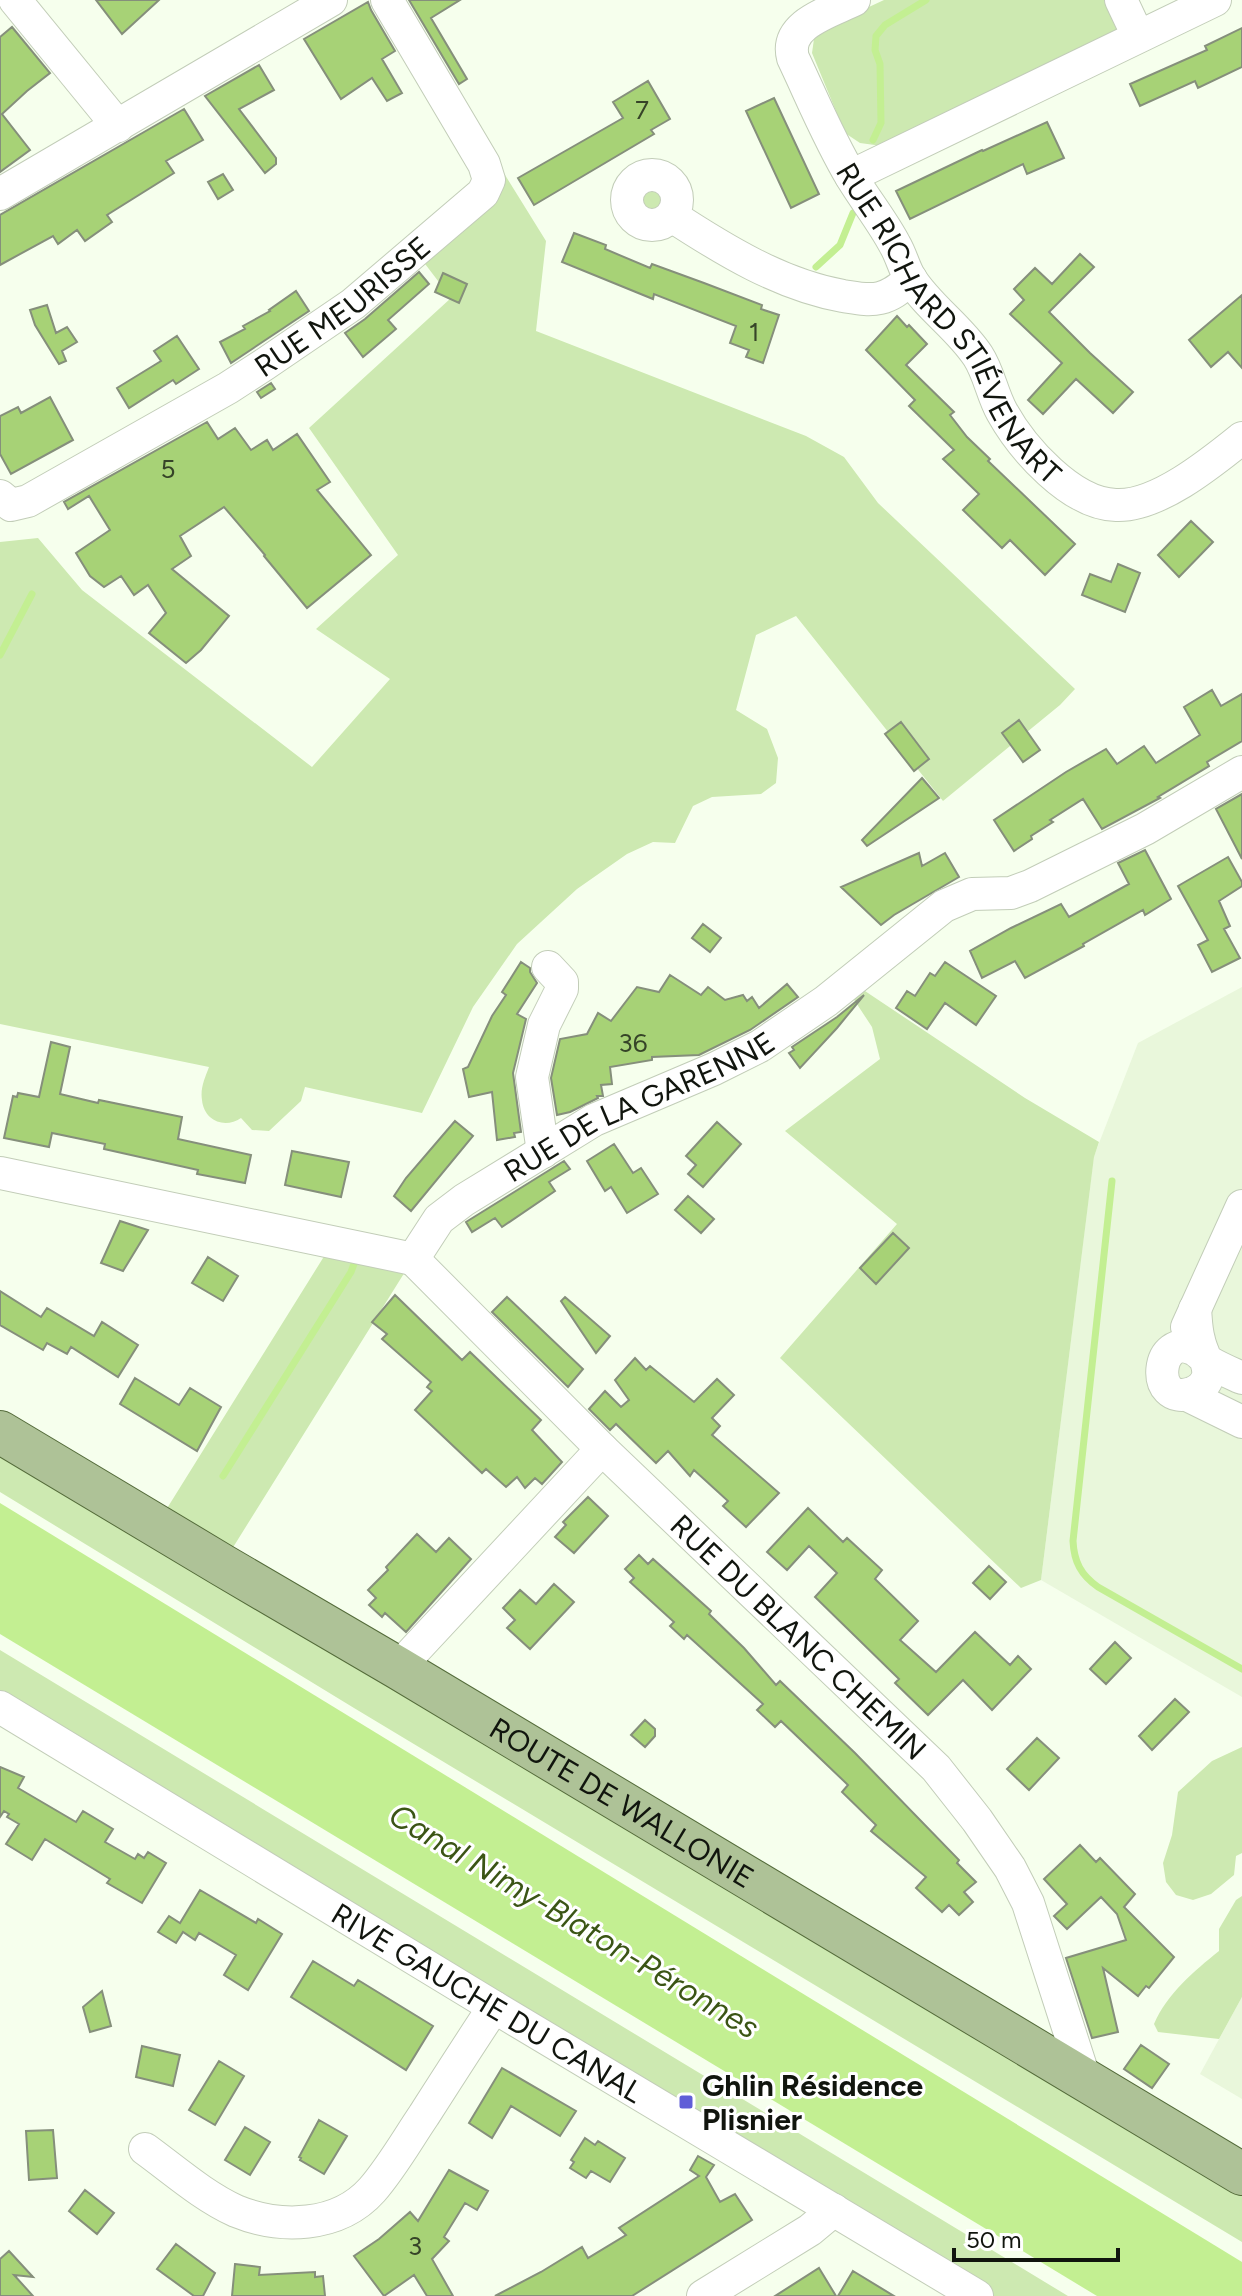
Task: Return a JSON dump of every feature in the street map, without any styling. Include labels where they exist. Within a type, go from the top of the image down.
[{"type":"main road","name":"ROUTE DE WALLONIE","points":[[0,1432],[1242,2174]]},
{"type":"street","points":[[0,13],[15,0],[118,126]]},
{"type":"street","points":[[0,194],[331,0]]},
{"type":"street","name":"RUE MEURISSE","points":[[0,496],[11,505],[28,501],[228,388],[353,304],[483,193],[489,180],[484,164],[387,0]]},
{"type":"street","name":"RUE RICHARD STIÉVENART","points":[[854,0],[811,21],[797,32],[790,49],[851,176],[895,245],[911,279],[979,358],[1001,409],[1030,452],[1073,489],[1114,506],[1147,501],[1164,493],[1242,438]]},
{"type":"street","points":[[1121,0],[1138,36]]},
{"type":"street","points":[[851,176],[1215,0]]},
{"type":"street","points":[[672,216],[767,271],[829,293],[866,299],[881,298],[895,292],[911,279]]},
{"type":"street","name":"RUE DE LA GARENNE","points":[[413,1259],[439,1219],[464,1200],[594,1120],[760,1046],[826,1001],[944,906],[972,894],[1011,893],[1030,886],[1145,829],[1242,772]]},
{"type":"street","points":[[543,1152],[532,1077],[544,1025],[562,989],[562,982],[548,967]]},
{"type":"street","points":[[0,1173],[413,1259]]},
{"type":"street","points":[[1242,1206],[1195,1309],[1197,1330],[1192,1354],[1208,1376],[1204,1385],[1187,1395],[1242,1422]]},
{"type":"street","name":"RUE DU BLANC CHEMIN","points":[[413,1259],[602,1449],[936,1768],[1010,1868],[1028,1903],[1085,2080]]},
{"type":"street","points":[[1192,1354],[1242,1378]]},
{"type":"street","points":[[398,1668],[602,1449]]},
{"type":"street","name":"RIVE GAUCHE DU CANAL","points":[[0,1707],[977,2296]]},
{"type":"street","points":[[145,2149],[216,2201],[238,2212],[279,2222],[327,2219],[343,2212],[371,2192],[494,2007]]},
{"type":"street","points":[[703,2296],[810,2230],[834,2210]]},
{"type":"shaded area","points":[[884,0],[1104,0],[1117,30],[882,146],[860,143],[845,133],[812,53],[815,32]]},
{"type":"shaded area","points":[[492,154],[546,241],[536,331],[806,436],[844,457],[878,503],[1075,689],[1060,705],[943,801],[796,616],[756,635],[736,710],[767,729],[778,758],[776,783],[761,794],[712,797],[693,806],[675,843],[653,842],[627,854],[577,889],[517,944],[473,1007],[422,1113],[305,1087],[301,1101],[269,1131],[252,1130],[241,1118],[222,1123],[211,1118],[202,1100],[203,1083],[209,1067],[0,1024],[0,542],[38,538],[82,590],[312,767],[390,679],[316,629],[398,555],[309,428],[451,298],[416,252],[483,193]]},
{"type":"shaded area","points":[[652,182],[665,187],[670,200],[665,213],[652,218],[639,213],[634,200],[639,187]]},
{"type":"shaded area","points":[[850,981],[1025,1098],[1099,1142],[1094,1157],[1041,1580],[1021,1588],[780,1358],[897,1224],[785,1131],[880,1059],[872,1027],[845,986]]},
{"type":"shaded area","points":[[1242,987],[1242,1697],[1041,1580],[1094,1156],[1138,1043]]},
{"type":"shaded area","points":[[333,1242],[413,1259],[222,1565],[1242,2193],[1242,2242],[0,1492],[0,1432],[156,1526]]},
{"type":"shaded area","points":[[0,1650],[1068,2296],[977,2296],[0,1707]]},
{"type":"shaded area","points":[[1242,1747],[1242,1853],[1236,1856],[1234,1875],[1211,1894],[1193,1900],[1176,1895],[1166,1882],[1163,1863],[1172,1835],[1178,1792],[1212,1761]]},
{"type":"shaded area","points":[[1242,1896],[1242,1997],[1219,2039],[1158,2032],[1154,2024],[1166,2003],[1191,1975],[1219,1951],[1219,1929],[1236,1900]]},
{"type":"shaded area","points":[[1242,1997],[1242,2099],[1200,2074]]},
{"type":"water","name":"Canal Nimy-Blaton-Péronnes","points":[[0,1503],[1242,2262],[1242,2296],[1097,2296],[0,1634]]},
{"type":"building","points":[[96,0],[159,0],[122,34]]},
{"type":"building","points":[[409,0],[460,0],[431,18],[467,79],[459,84]]},
{"type":"building","points":[[368,2],[395,51],[382,59],[402,93],[387,101],[372,78],[341,99],[304,39]]},
{"type":"building","points":[[12,27],[50,73],[2,114],[30,150],[0,172],[0,37]]},
{"type":"building","points":[[1242,28],[1242,67],[1198,88],[1195,81],[1140,106],[1130,84],[1207,50],[1205,46]]},
{"type":"building","points":[[259,65],[274,90],[239,109],[276,158],[276,164],[265,173],[205,96]]},
{"type":"building","points":[[648,81],[670,119],[651,130],[654,134],[534,205],[518,178],[623,118],[613,102]]},
{"type":"building","points":[[774,98],[819,194],[791,208],[746,111]]},
{"type":"building","points":[[184,109],[203,140],[166,161],[174,173],[107,215],[112,222],[85,241],[77,230],[58,244],[53,236],[0,265],[0,215]]},
{"type":"building","points":[[1047,122],[1064,158],[1027,174],[1023,164],[910,219],[896,191]]},
{"type":"building","points":[[223,174],[233,190],[218,199],[208,182]]},
{"type":"building","points":[[574,233],[606,245],[605,249],[650,268],[652,264],[762,305],[761,309],[779,315],[763,363],[746,357],[749,350],[730,343],[736,326],[654,294],[653,299],[562,262]]},
{"type":"building","points":[[1080,254],[1094,267],[1049,312],[1133,392],[1113,413],[1076,379],[1043,414],[1028,400],[1062,363],[1010,314],[1024,300],[1014,289],[1035,268],[1052,284]]},
{"type":"building","points":[[419,272],[429,284],[388,320],[396,329],[363,357],[345,333]]},
{"type":"building","points":[[443,273],[467,284],[459,303],[435,292]]},
{"type":"building","points":[[296,291],[309,311],[231,363],[220,342],[245,329],[243,326]]},
{"type":"building","points":[[1242,295],[1242,368],[1228,352],[1211,367],[1189,340]]},
{"type":"building","points":[[47,305],[56,333],[67,327],[77,342],[62,351],[66,361],[59,364],[35,325],[30,310]]},
{"type":"building","points":[[897,316],[927,344],[906,365],[954,412],[950,415],[990,459],[988,461],[1075,544],[1045,575],[1010,540],[1002,548],[963,510],[979,494],[943,459],[954,450],[909,406],[915,400],[866,350]]},
{"type":"building","points":[[177,336],[199,369],[176,384],[173,380],[129,408],[117,388],[161,361],[154,351]]},
{"type":"building","points":[[271,383],[275,389],[261,398],[257,392]]},
{"type":"building","points":[[50,397],[73,440],[11,474],[0,454],[0,416],[18,407],[21,413]]},
{"type":"building","points":[[207,422],[218,439],[235,428],[251,450],[267,440],[273,450],[297,434],[330,482],[317,490],[371,555],[307,608],[224,507],[180,536],[191,556],[172,569],[229,616],[186,663],[149,633],[166,613],[148,585],[134,595],[121,576],[104,587],[90,576],[76,553],[110,530],[89,496],[68,509],[64,502]]},
{"type":"building","points":[[1191,521],[1213,542],[1179,577],[1158,555]]},
{"type":"building","points":[[1118,564],[1140,573],[1125,612],[1082,595],[1090,574],[1111,582]]},
{"type":"building","points":[[1212,690],[1221,706],[1242,694],[1242,741],[1207,762],[1209,766],[1160,798],[1102,829],[1083,799],[1050,820],[1053,822],[1014,851],[994,820],[1106,749],[1117,764],[1144,746],[1156,763],[1200,735],[1184,707]]},
{"type":"building","points":[[1019,720],[1040,750],[1023,762],[1002,733]]},
{"type":"building","points":[[901,722],[929,759],[914,771],[885,734]]},
{"type":"building","points":[[922,778],[939,798],[867,846],[862,840]]},
{"type":"building","points":[[1242,794],[1242,859],[1216,809]]},
{"type":"building","points":[[1145,850],[1171,899],[1145,915],[1143,910],[1025,978],[1015,961],[982,978],[970,951],[1061,904],[1069,917],[1129,884],[1118,863]]},
{"type":"building","points":[[919,853],[922,866],[945,853],[959,877],[881,925],[841,887]]},
{"type":"building","points":[[1228,857],[1242,886],[1219,901],[1230,926],[1224,929],[1240,958],[1212,972],[1198,945],[1208,940],[1178,886]]},
{"type":"building","points":[[703,924],[721,938],[710,952],[692,938]]},
{"type":"building","points":[[521,962],[530,968],[537,983],[517,1014],[526,1019],[513,1073],[521,1132],[514,1133],[515,1137],[497,1140],[492,1092],[469,1097],[463,1069],[468,1067],[492,1016],[506,995],[502,992]]},
{"type":"building","points":[[945,962],[996,996],[976,1025],[945,1003],[927,1029],[896,1008],[907,991],[915,996],[930,973],[935,976]]},
{"type":"building","points":[[670,975],[701,995],[708,987],[725,1000],[743,995],[747,1001],[752,997],[759,1008],[787,984],[798,997],[750,1030],[699,1055],[652,1057],[652,1060],[610,1067],[612,1084],[601,1085],[603,1096],[557,1115],[551,1078],[560,1039],[587,1034],[598,1013],[611,1021],[637,987],[659,992]]},
{"type":"building","points":[[864,995],[800,1068],[789,1053],[794,1050],[792,1047]]},
{"type":"building","points":[[51,1042],[70,1047],[60,1094],[182,1117],[178,1139],[251,1155],[245,1183],[197,1174],[198,1170],[104,1149],[105,1144],[52,1133],[49,1147],[4,1138],[13,1096],[17,1097],[18,1093],[39,1097]]},
{"type":"building","points":[[455,1121],[473,1136],[411,1211],[394,1196]]},
{"type":"building","points":[[717,1122],[741,1144],[703,1187],[688,1174],[696,1165],[686,1156]]},
{"type":"building","points":[[614,1144],[633,1173],[641,1168],[658,1194],[627,1213],[611,1187],[605,1191],[587,1161]]},
{"type":"building","points":[[292,1151],[349,1162],[341,1197],[285,1185]]},
{"type":"building","points":[[564,1161],[570,1169],[549,1182],[555,1191],[502,1227],[495,1218],[472,1232],[466,1222]]},
{"type":"building","points":[[688,1196],[714,1219],[701,1233],[675,1210]]},
{"type":"building","points":[[120,1221],[148,1230],[123,1271],[101,1263]]},
{"type":"building","points":[[893,1233],[909,1248],[876,1284],[860,1268]]},
{"type":"building","points":[[208,1257],[238,1276],[223,1301],[192,1283]]},
{"type":"building","points":[[0,1291],[41,1317],[47,1308],[94,1336],[102,1322],[138,1345],[118,1377],[71,1347],[67,1354],[47,1343],[43,1350],[0,1325]]},
{"type":"building","points":[[395,1295],[462,1360],[470,1352],[541,1420],[532,1430],[562,1462],[542,1484],[535,1478],[525,1488],[517,1477],[506,1487],[486,1469],[482,1473],[415,1410],[432,1391],[427,1387],[431,1382],[382,1339],[387,1334],[372,1322]]},
{"type":"building","points":[[507,1297],[583,1369],[568,1387],[492,1312]]},
{"type":"building","points":[[565,1297],[610,1336],[596,1353],[561,1301]]},
{"type":"building","points":[[635,1358],[646,1370],[650,1366],[694,1402],[717,1379],[734,1395],[712,1418],[720,1426],[712,1435],[779,1493],[746,1527],[723,1506],[728,1501],[694,1470],[690,1476],[668,1451],[656,1463],[616,1424],[610,1430],[589,1409],[605,1391],[621,1407],[629,1400],[615,1380]]},
{"type":"building","points":[[135,1378],[179,1405],[190,1388],[221,1407],[197,1451],[120,1404]]},
{"type":"building","points":[[588,1497],[608,1516],[574,1553],[555,1537],[566,1525],[563,1522]]},
{"type":"building","points":[[808,1508],[843,1542],[847,1538],[882,1570],[875,1579],[918,1621],[900,1640],[936,1672],[975,1632],[1010,1665],[1018,1656],[1031,1669],[992,1710],[963,1680],[928,1715],[895,1683],[899,1679],[815,1597],[837,1573],[809,1546],[787,1570],[767,1552]]},
{"type":"building","points":[[417,1534],[436,1552],[449,1538],[471,1559],[406,1632],[385,1613],[382,1617],[369,1605],[376,1598],[368,1590]]},
{"type":"building","points":[[639,1555],[648,1564],[653,1559],[711,1611],[709,1614],[776,1685],[780,1681],[959,1860],[957,1863],[976,1882],[964,1892],[973,1902],[959,1915],[949,1905],[942,1912],[916,1888],[926,1877],[871,1831],[876,1825],[842,1792],[848,1785],[781,1721],[775,1727],[757,1710],[763,1704],[687,1635],[684,1639],[670,1626],[674,1622],[630,1582],[634,1578],[625,1569]]},
{"type":"building","points":[[989,1566],[1006,1582],[990,1599],[973,1583]]},
{"type":"building","points":[[554,1584],[574,1602],[530,1649],[507,1628],[515,1620],[503,1608],[520,1590],[536,1604]]},
{"type":"building","points":[[1115,1642],[1131,1658],[1106,1684],[1090,1669]]},
{"type":"building","points":[[1175,1699],[1189,1712],[1152,1750],[1139,1736]]},
{"type":"building","points":[[645,1720],[655,1729],[655,1736],[645,1747],[631,1735]]},
{"type":"building","points":[[1037,1738],[1059,1758],[1029,1790],[1007,1769]]},
{"type":"building","points":[[0,1767],[24,1777],[18,1788],[76,1822],[83,1811],[113,1829],[105,1842],[135,1859],[138,1854],[144,1858],[148,1852],[166,1863],[142,1903],[107,1883],[110,1879],[45,1839],[32,1860],[6,1844],[19,1824],[7,1817],[9,1814],[4,1811],[0,1817]]},
{"type":"building","points":[[1080,1845],[1096,1862],[1100,1858],[1135,1894],[1124,1907],[1174,1957],[1149,1988],[1146,1986],[1138,1996],[1103,1968],[1118,2032],[1092,2038],[1066,1958],[1126,1940],[1117,1914],[1101,1897],[1067,1929],[1054,1916],[1067,1904],[1044,1879]]},
{"type":"building","points":[[200,1890],[256,1923],[258,1919],[282,1934],[248,1990],[224,1975],[236,1955],[199,1933],[195,1940],[183,1932],[176,1943],[158,1932],[169,1916],[180,1923]]},
{"type":"building","points":[[313,1961],[354,1986],[358,1980],[433,2026],[406,2070],[291,1997]]},
{"type":"building","points":[[102,1991],[111,2026],[90,2032],[83,2007]]},
{"type":"building","points":[[1141,2045],[1169,2064],[1152,2088],[1124,2069]]},
{"type":"building","points":[[142,2046],[180,2055],[173,2086],[136,2077]]},
{"type":"building","points":[[219,2061],[244,2076],[215,2125],[189,2110]]},
{"type":"building","points":[[502,2068],[576,2111],[560,2136],[511,2106],[492,2138],[469,2123]]},
{"type":"building","points":[[319,2120],[347,2136],[324,2174],[299,2157]]},
{"type":"building","points":[[245,2127],[270,2142],[250,2175],[225,2160]]},
{"type":"building","points":[[53,2130],[57,2178],[29,2180],[26,2131]]},
{"type":"building","points":[[585,2138],[595,2145],[598,2141],[625,2158],[610,2182],[591,2171],[586,2178],[570,2168],[574,2162],[571,2160]]},
{"type":"building","points":[[698,2156],[714,2165],[706,2177],[720,2202],[735,2194],[752,2220],[632,2296],[495,2296],[582,2247],[588,2258],[626,2235],[619,2228],[699,2176],[690,2170]]},
{"type":"building","points":[[449,2170],[488,2191],[477,2210],[465,2203],[444,2237],[449,2241],[432,2259],[453,2296],[427,2296],[414,2275],[384,2296],[354,2256],[410,2212],[418,2221]]},
{"type":"building","points":[[85,2190],[114,2213],[97,2234],[69,2211]]},
{"type":"building","points":[[176,2244],[215,2273],[203,2296],[194,2296],[157,2269]]},
{"type":"building","points":[[9,2251],[33,2277],[14,2275],[33,2296],[0,2296],[0,2259]]},
{"type":"building","points":[[235,2264],[260,2267],[259,2275],[315,2272],[315,2277],[323,2276],[325,2296],[232,2296]]},
{"type":"building","points":[[819,2268],[836,2296],[775,2296]]},
{"type":"building","points":[[853,2271],[894,2296],[838,2296]]},
{"type":"waterway","points":[[873,140],[881,123],[876,36],[885,25],[926,0]]},
{"type":"waterway","points":[[816,267],[840,245],[853,213]]},
{"type":"waterway","points":[[0,655],[32,594]]},
{"type":"waterway","points":[[1112,1181],[1073,1541],[1075,1555],[1083,1573],[1098,1587],[1242,1669]]},
{"type":"waterway","points":[[223,1476],[351,1272],[357,1256]]},
{"type":"place","name":"Ghlin Résidence Plisnier","points":[[686,2102]]}]
